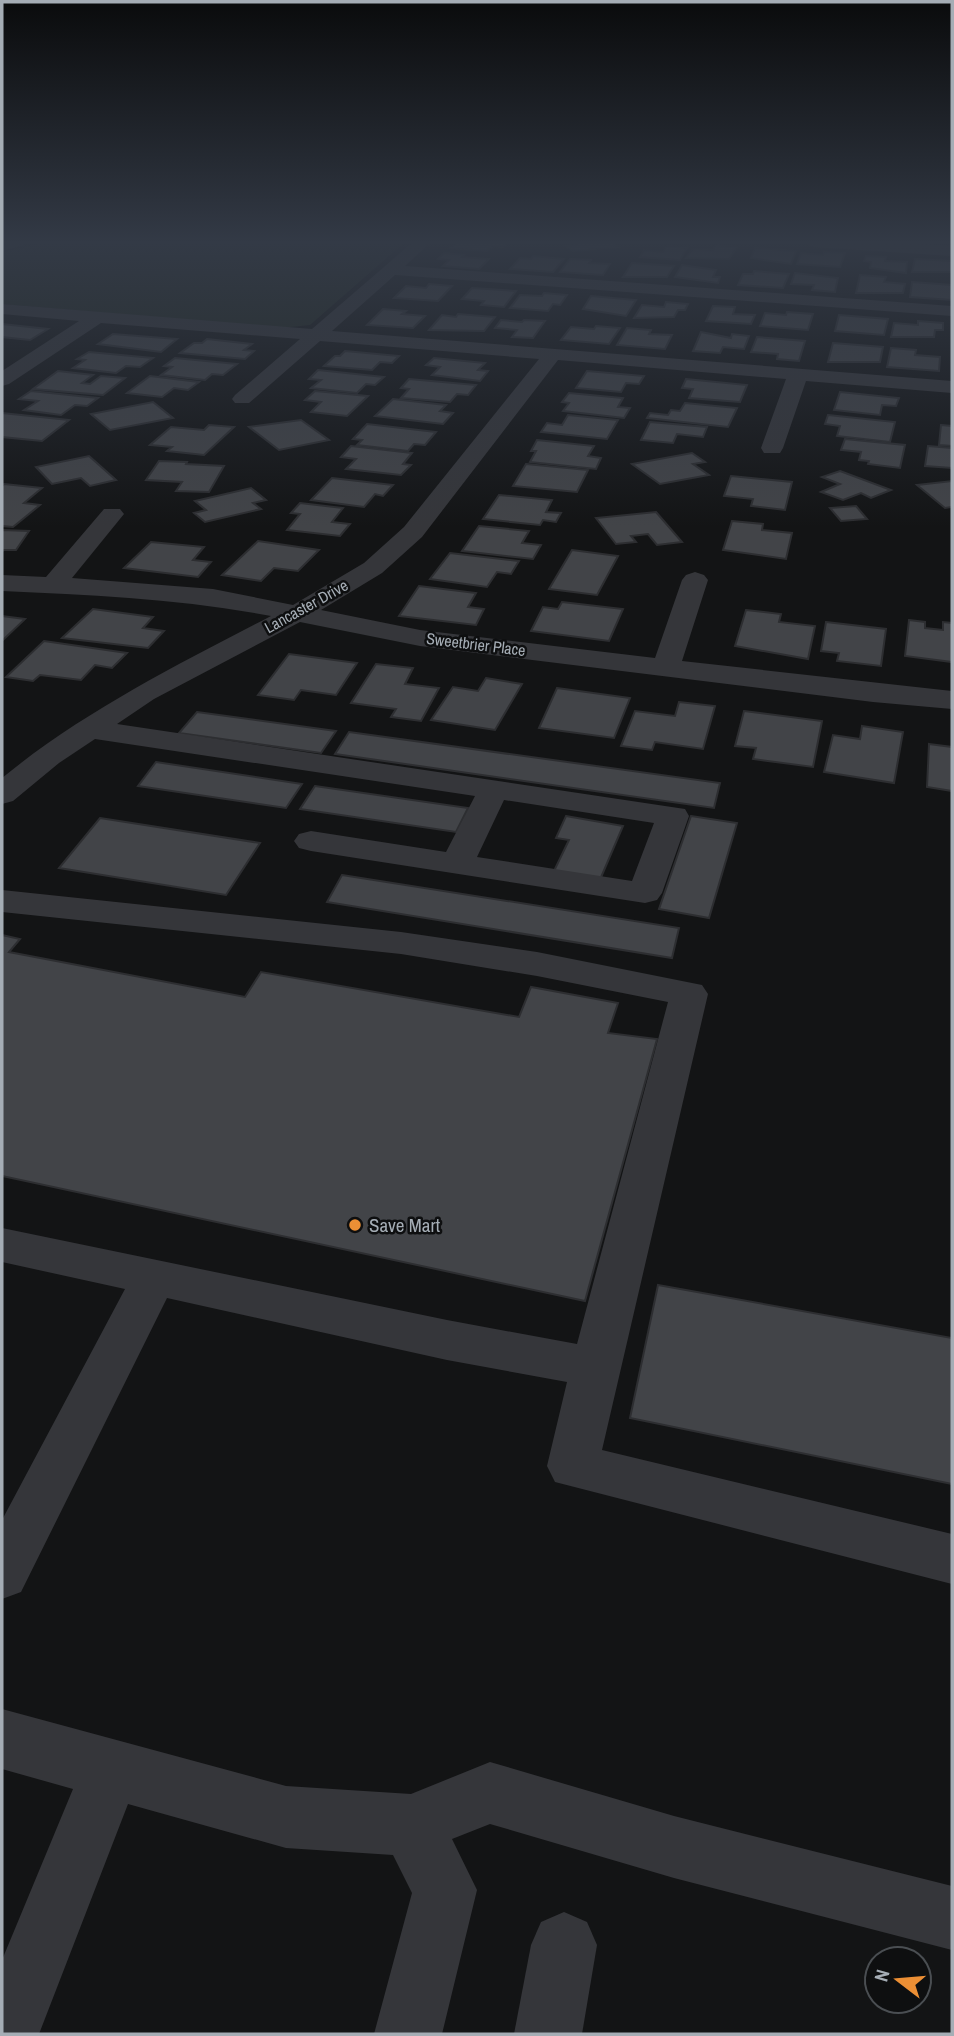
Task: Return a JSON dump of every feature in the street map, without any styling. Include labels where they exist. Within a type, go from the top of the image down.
[{"type":"street","points":[[2,380],[67,337]]},
{"type":"street","points":[[242,399],[312,337]]},
{"type":"street","points":[[341,337],[952,387]]},
{"type":"street","name":"Lancaster Drive","points":[[2,794],[48,756],[144,693],[296,614],[373,568],[406,539],[554,353]]},
{"type":"street","points":[[772,448],[798,374]]},
{"type":"street","points":[[51,587],[112,514]]},
{"type":"street","points":[[666,668],[695,580]]},
{"type":"street","name":"Sweetbrier Place","points":[[2,583],[136,589],[213,597],[420,638],[952,700]]},
{"type":"street","points":[[90,729],[673,816],[645,893],[311,841]]},
{"type":"street","points":[[457,863],[494,789]]},
{"type":"street","points":[[2,901],[401,943],[537,964],[690,994],[595,1367],[573,1466],[952,1559]]},
{"type":"street","points":[[2,1245],[447,1340],[595,1367]]},
{"type":"street","points":[[2,1574],[154,1279]]},
{"type":"street","points":[[2,1739],[286,1816],[411,1825],[490,1793],[674,1847],[952,1918]]},
{"type":"street","points":[[5,2034],[112,1768]]},
{"type":"street","points":[[408,2034],[445,1890],[411,1825]]},
{"type":"street","points":[[548,2034],[564,1945]]},
{"type":"building","points":[[2,337],[35,337],[30,340]]},
{"type":"building","points":[[108,337],[177,339],[161,352],[98,344]]},
{"type":"building","points":[[563,337],[614,337],[609,344],[561,340]]},
{"type":"building","points":[[622,337],[671,337],[665,349],[617,345]]},
{"type":"building","points":[[699,337],[749,337],[744,349],[723,347],[720,353],[693,351]]},
{"type":"building","points":[[757,337],[805,341],[799,361],[777,359],[778,354],[751,352]]},
{"type":"building","points":[[207,339],[252,344],[244,350],[254,351],[245,359],[180,353],[194,343],[202,343]]},
{"type":"building","points":[[833,343],[883,347],[880,362],[828,362]]},
{"type":"building","points":[[891,348],[916,350],[915,355],[940,357],[939,371],[887,367]]},
{"type":"building","points":[[345,351],[399,356],[392,363],[380,362],[372,370],[324,366]]},
{"type":"building","points":[[89,352],[153,358],[140,367],[126,366],[116,373],[73,368],[85,360],[77,359]]},
{"type":"building","points":[[175,358],[237,364],[223,375],[212,374],[205,380],[161,375],[172,367],[164,366]]},
{"type":"building","points":[[434,358],[485,363],[478,370],[488,371],[480,381],[432,375],[440,367],[426,365]]},
{"type":"building","points":[[318,370],[384,377],[375,385],[366,384],[357,393],[311,388],[321,380],[309,379]]},
{"type":"building","points":[[58,371],[93,375],[82,383],[90,384],[101,376],[125,378],[103,395],[33,389]]},
{"type":"building","points":[[587,371],[644,376],[639,384],[626,383],[621,392],[576,388]]},
{"type":"building","points":[[150,376],[199,382],[188,390],[174,388],[162,397],[127,393]]},
{"type":"building","points":[[409,379],[476,385],[468,395],[457,394],[450,402],[401,398],[409,389],[401,388]]},
{"type":"building","points":[[686,379],[747,385],[740,402],[689,398],[693,389],[682,388]]},
{"type":"building","points":[[31,391],[98,398],[87,406],[75,405],[61,415],[24,410],[38,401],[19,399]]},
{"type":"building","points":[[315,391],[368,396],[347,416],[311,412],[321,402],[305,400]]},
{"type":"building","points":[[840,392],[899,398],[896,406],[882,405],[880,415],[834,410]]},
{"type":"building","points":[[569,393],[623,398],[618,407],[630,408],[624,418],[563,411],[569,403],[562,402]]},
{"type":"building","points":[[393,399],[446,405],[440,411],[453,413],[443,424],[375,416]]},
{"type":"building","points":[[153,402],[173,418],[110,430],[91,414]]},
{"type":"building","points":[[685,403],[737,408],[728,427],[647,418],[650,413],[668,415],[671,410],[680,411]]},
{"type":"building","points":[[2,413],[69,420],[42,441],[2,437]]},
{"type":"building","points":[[568,415],[618,420],[607,439],[541,432],[547,423],[562,425]]},
{"type":"building","points":[[828,415],[895,422],[890,442],[837,436],[840,426],[825,424]]},
{"type":"building","points":[[301,420],[329,440],[279,450],[249,427]]},
{"type":"building","points":[[650,422],[707,427],[703,437],[677,434],[673,443],[641,440]]},
{"type":"building","points":[[367,424],[436,432],[425,445],[414,444],[408,451],[357,445],[362,440],[353,439]]},
{"type":"building","points":[[209,425],[234,427],[204,455],[167,451],[172,447],[150,445],[171,427],[204,430]]},
{"type":"building","points":[[941,425],[952,426],[952,446],[939,445]]},
{"type":"building","points":[[845,439],[905,445],[900,468],[868,464],[869,461],[859,460],[861,452],[841,450]]},
{"type":"building","points":[[537,440],[594,446],[588,456],[601,458],[596,469],[530,462],[536,451],[531,451]]},
{"type":"building","points":[[351,446],[412,453],[403,464],[411,465],[401,475],[346,469],[356,459],[341,457]]},
{"type":"building","points":[[928,446],[952,448],[952,468],[925,466]]},
{"type":"building","points":[[692,453],[705,462],[693,464],[709,475],[660,484],[632,464]]},
{"type":"building","points":[[89,456],[116,480],[90,486],[81,478],[52,484],[36,467]]},
{"type":"building","points":[[159,461],[224,466],[209,492],[176,491],[182,482],[146,480]]},
{"type":"building","points":[[526,464],[588,470],[577,492],[513,486]]},
{"type":"building","points":[[840,471],[891,490],[871,498],[861,493],[843,500],[821,492],[840,484],[822,477]]},
{"type":"building","points":[[731,476],[792,482],[785,510],[751,506],[753,499],[724,496]]},
{"type":"building","points":[[332,478],[393,485],[383,496],[375,494],[364,507],[311,500]]},
{"type":"building","points":[[952,481],[952,507],[945,508],[917,485]]},
{"type":"building","points":[[4,484],[42,488],[24,503],[40,505],[13,527],[2,526]]},
{"type":"building","points":[[251,488],[266,500],[253,503],[261,509],[205,522],[194,513],[206,510],[195,501]]},
{"type":"building","points":[[499,495],[552,500],[546,512],[561,513],[556,522],[543,520],[540,525],[483,519]]},
{"type":"building","points":[[300,503],[343,508],[332,522],[350,524],[340,536],[287,530],[300,514],[291,513]]},
{"type":"building","points":[[856,506],[867,519],[841,521],[830,508]]},
{"type":"building","points":[[656,512],[682,542],[657,545],[648,534],[631,536],[636,542],[616,544],[596,518]]},
{"type":"building","points":[[732,521],[763,524],[762,530],[792,533],[786,559],[723,550]]},
{"type":"building","points":[[479,526],[529,531],[522,543],[541,545],[533,559],[462,551]]},
{"type":"building","points":[[2,530],[29,531],[16,550],[2,552]]},
{"type":"building","points":[[258,541],[319,550],[298,571],[274,568],[261,581],[222,575]]},
{"type":"building","points":[[151,542],[204,547],[193,560],[211,562],[198,577],[124,568]]},
{"type":"building","points":[[572,550],[618,556],[597,595],[549,589]]},
{"type":"building","points":[[450,553],[519,561],[511,574],[497,572],[487,587],[430,579]]},
{"type":"building","points":[[419,586],[476,593],[468,607],[484,609],[476,625],[399,616]]},
{"type":"building","points":[[562,602],[623,609],[609,641],[531,631],[543,607],[558,609]]},
{"type":"building","points":[[93,609],[153,617],[143,628],[164,631],[148,648],[62,638]]},
{"type":"building","points":[[746,610],[781,614],[779,622],[815,626],[808,659],[735,646]]},
{"type":"building","points":[[2,616],[25,619],[2,641]]},
{"type":"building","points":[[909,620],[925,622],[925,628],[943,630],[943,622],[952,623],[952,662],[905,656]]},
{"type":"building","points":[[826,622],[886,629],[881,666],[837,661],[839,653],[821,651]]},
{"type":"building","points":[[44,641],[127,653],[112,668],[95,665],[81,680],[40,675],[33,681],[6,677]]},
{"type":"building","points":[[289,654],[357,663],[336,695],[301,690],[294,700],[258,695]]},
{"type":"building","points":[[376,664],[413,668],[405,684],[439,688],[421,721],[391,717],[396,709],[351,703]]},
{"type":"building","points":[[486,678],[522,684],[495,730],[431,720],[453,687],[478,691]]},
{"type":"building","points":[[557,688],[630,698],[614,738],[539,728]]},
{"type":"building","points":[[679,702],[715,706],[703,749],[655,742],[652,750],[621,746],[635,711],[675,716]]},
{"type":"building","points":[[744,711],[822,721],[813,767],[753,759],[756,748],[735,746]]},
{"type":"building","points":[[197,712],[336,731],[321,753],[179,733]]},
{"type":"building","points":[[862,726],[903,732],[894,783],[824,772],[833,735],[860,739]]},
{"type":"building","points":[[349,732],[720,783],[714,808],[335,754]]},
{"type":"building","points":[[929,744],[952,747],[952,791],[927,787]]},
{"type":"building","points":[[156,762],[302,784],[286,808],[138,786]]},
{"type":"building","points":[[315,786],[468,808],[456,832],[300,809]]},
{"type":"building","points":[[566,816],[623,826],[599,882],[553,873],[569,840],[556,838]]},
{"type":"building","points":[[691,816],[737,823],[709,918],[659,909]]},
{"type":"building","points":[[100,818],[260,843],[226,895],[59,868]]},
{"type":"building","points":[[342,875],[679,928],[672,958],[327,902]]},
{"type":"building","points":[[2,935],[20,939],[9,952],[245,997],[261,972],[519,1017],[531,987],[618,1003],[608,1033],[657,1039],[585,1301],[2,1176]]},
{"type":"building","points":[[658,1285],[952,1338],[952,1484],[630,1418]]},
{"type":"place","name":"Save Mart","points":[[355,1225]]}]
